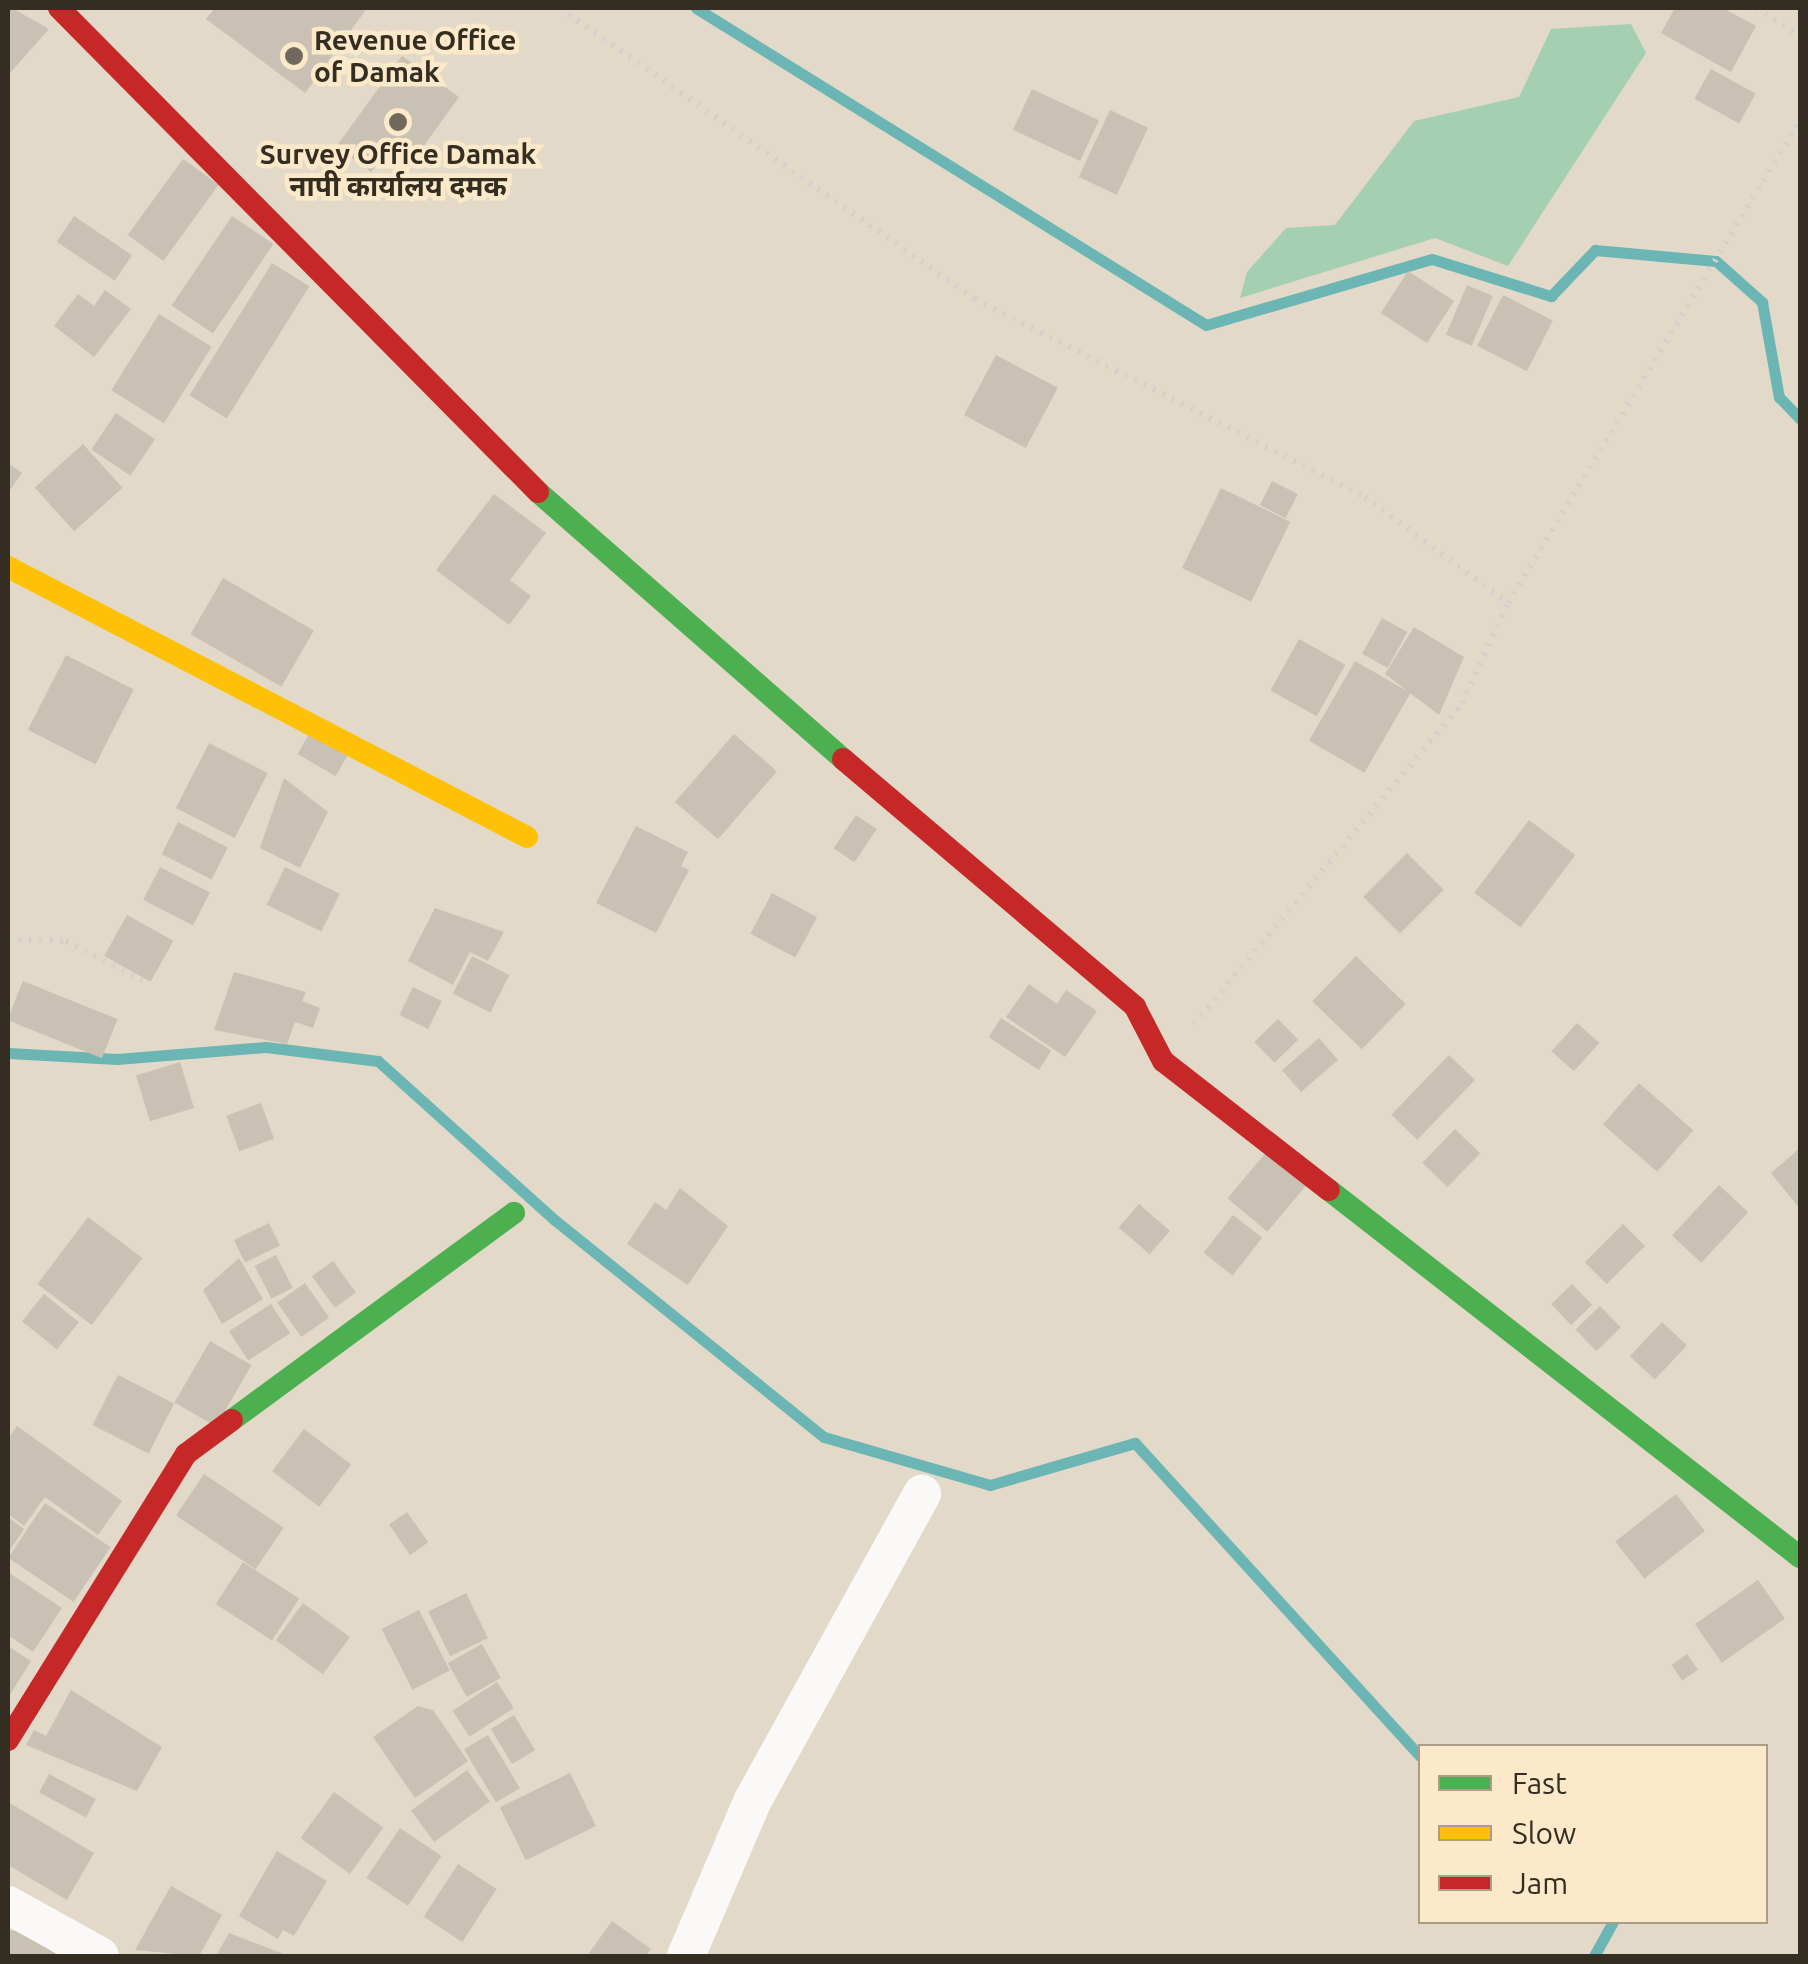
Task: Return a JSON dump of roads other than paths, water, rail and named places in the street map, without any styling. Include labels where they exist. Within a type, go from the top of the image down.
[{"type":"street","points":[[59,8],[591,545],[1135,1007],[1163,1061],[1800,1557]]},
{"type":"street","points":[[8,567],[526,838]]},
{"type":"street","points":[[8,1740],[186,1454],[514,1213]]},
{"type":"street","points":[[686,1956],[753,1800],[922,1494]]},
{"type":"street","points":[[8,1904],[100,1956]]},
{"type":"waterway","points":[[696,8],[1206,325],[1432,259],[1551,296],[1595,250],[1716,261],[1762,302],[1779,397],[1800,419]]},
{"type":"waterway","points":[[8,1053],[117,1059],[266,1047],[378,1061],[556,1221],[824,1437],[990,1485],[1135,1443],[1418,1754]]},
{"type":"waterway","points":[[1594,1956],[1612,1924]]},
{"type":"place","name":"Revenue Office of Damak","points":[[294,56]]},
{"type":"place","name":"Survey Office Damak नापी कार्यालय दमक","points":[[398,122]]}]
